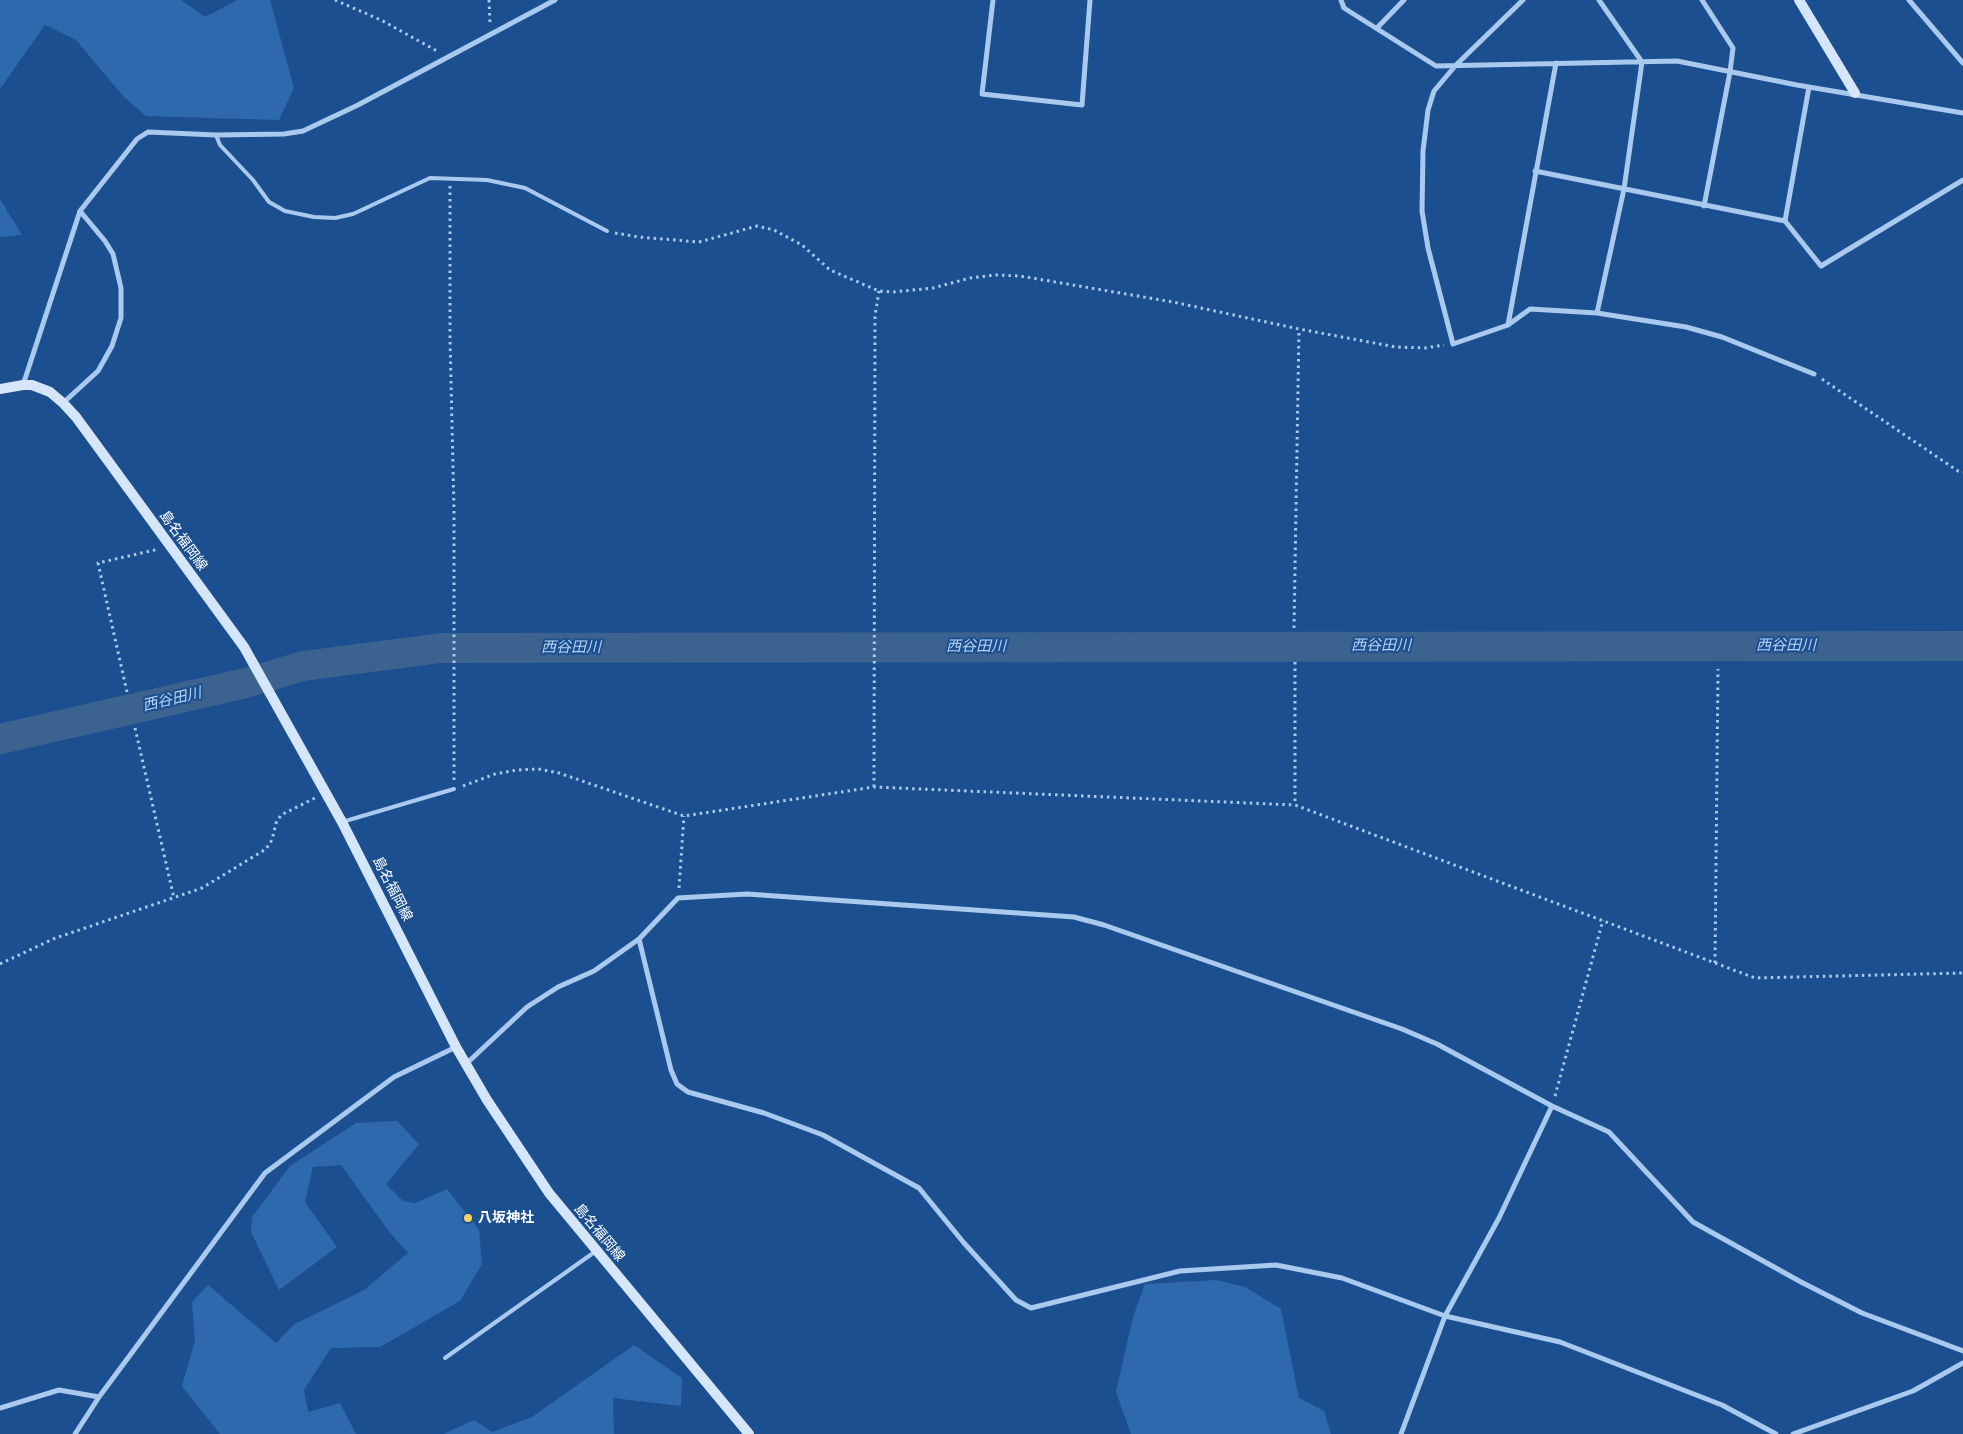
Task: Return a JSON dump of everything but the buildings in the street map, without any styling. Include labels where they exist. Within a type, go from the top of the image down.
[{"type":"main road","points":[[1799,0],[1855,94]]},
{"type":"main road","name":"島名福岡線","points":[[0,389],[23,385],[40,388],[50,392],[63,403],[76,418],[244,647],[342,822],[466,1064],[549,1193],[749,1434]]},
{"type":"street","points":[[23,385],[80,211],[138,139],[148,132],[216,135],[284,134],[303,130],[358,105],[555,0]]},
{"type":"street","points":[[993,0],[982,94],[1082,105],[1090,0]]},
{"type":"street","points":[[1340,0],[1344,8],[1436,66],[1677,61],[1809,87],[1963,113]]},
{"type":"street","points":[[1377,28],[1404,0]]},
{"type":"street","points":[[1523,0],[1456,65],[1434,91],[1428,110],[1423,152],[1422,211],[1428,248],[1453,344],[1508,325],[1530,309],[1597,313],[1686,327],[1722,337],[1814,374]]},
{"type":"street","points":[[1597,313],[1624,189],[1642,62],[1599,0]]},
{"type":"street","points":[[1702,0],[1733,48],[1704,206]]},
{"type":"street","points":[[1909,0],[1963,63]]},
{"type":"street","points":[[1508,325],[1556,63]]},
{"type":"street","points":[[1786,221],[1809,87]]},
{"type":"street","points":[[1535,171],[1786,221],[1821,266],[1963,180]]},
{"type":"street","points":[[63,403],[98,371],[112,346],[120,318],[121,288],[113,254],[105,241],[80,211]]},
{"type":"street","points":[[466,1064],[527,1007],[558,987],[594,971],[639,939],[678,898],[747,894],[1074,917],[1104,925],[1402,1029],[1437,1044],[1552,1106],[1609,1132],[1693,1222],[1801,1282],[1862,1313],[1963,1351]]},
{"type":"street","points":[[639,939],[677,1084],[688,1092],[764,1113],[823,1135],[918,1188],[964,1243],[1016,1300],[1031,1308],[1180,1271],[1276,1265],[1342,1278],[1445,1316],[1560,1342],[1722,1405],[1776,1434]]},
{"type":"street","points":[[75,1434],[98,1397],[265,1173],[394,1077],[456,1047]]},
{"type":"street","points":[[1401,1434],[1445,1316],[1499,1218],[1552,1106]]},
{"type":"street","points":[[1794,1434],[1913,1391],[1963,1363]]},
{"type":"street","points":[[0,1408],[59,1390],[98,1397]]},
{"type":"lane","points":[[216,135],[220,145],[269,202],[285,211],[314,217],[335,218],[353,214],[430,178],[487,180],[524,188],[607,231]]},
{"type":"lane","points":[[342,822],[454,789]]},
{"type":"lane","points":[[446,1358],[596,1250]]},
{"type":"path","points":[[335,0],[381,20],[447,56]]},
{"type":"path","points":[[489,0],[490,34]]},
{"type":"path","points":[[450,180],[454,789],[495,774],[538,769],[560,773],[684,816],[874,787],[1295,805],[1755,978],[1963,973]]},
{"type":"path","points":[[607,231],[639,238],[699,242],[756,226],[774,230],[802,245],[830,270],[879,291],[893,292],[933,288],[970,278],[996,275],[1020,276],[1173,302],[1299,329],[1396,347],[1425,348],[1453,344]]},
{"type":"path","points":[[874,787],[875,316],[879,291]]},
{"type":"path","points":[[1294,628],[1299,329]]},
{"type":"path","points":[[1814,374],[1958,471],[1963,472]]},
{"type":"path","points":[[127,692],[98,563],[157,550],[169,545]]},
{"type":"path","points":[[1295,662],[1295,805]]},
{"type":"path","points":[[1715,963],[1718,670]]},
{"type":"path","points":[[135,728],[174,898]]},
{"type":"path","points":[[0,964],[53,938],[202,888],[266,849],[272,840],[276,823],[281,814],[314,798],[327,794]]},
{"type":"path","points":[[678,898],[684,816]]},
{"type":"path","points":[[1552,1106],[1603,920]]},
{"type":"shaded area","points":[[0,0],[181,0],[205,17],[237,0],[270,0],[294,88],[279,120],[146,116],[123,96],[76,40],[45,25],[0,89]]},
{"type":"shaded area","points":[[0,199],[22,235],[0,237]]},
{"type":"shaded area","points":[[397,1121],[419,1144],[386,1184],[403,1201],[415,1203],[447,1189],[479,1230],[482,1264],[460,1301],[380,1347],[331,1348],[304,1390],[308,1412],[340,1403],[356,1434],[220,1434],[182,1386],[195,1341],[192,1302],[208,1285],[276,1343],[295,1324],[364,1290],[408,1253],[390,1233],[341,1165],[313,1167],[305,1202],[337,1247],[279,1290],[251,1232],[252,1217],[290,1166],[356,1123]]},
{"type":"shaded area","points":[[1216,1280],[1245,1287],[1281,1309],[1299,1398],[1324,1411],[1331,1434],[1131,1434],[1116,1392],[1133,1317],[1145,1284]]},
{"type":"shaded area","points":[[634,1345],[682,1378],[681,1406],[613,1398],[614,1434],[443,1434],[474,1420],[492,1432],[532,1417]]},
{"type":"waterway","name":"西谷田川","points":[[0,739],[246,683],[303,666],[441,648],[1963,646]]},
{"type":"place","name":"八坂神社","points":[[468,1218]]}]
